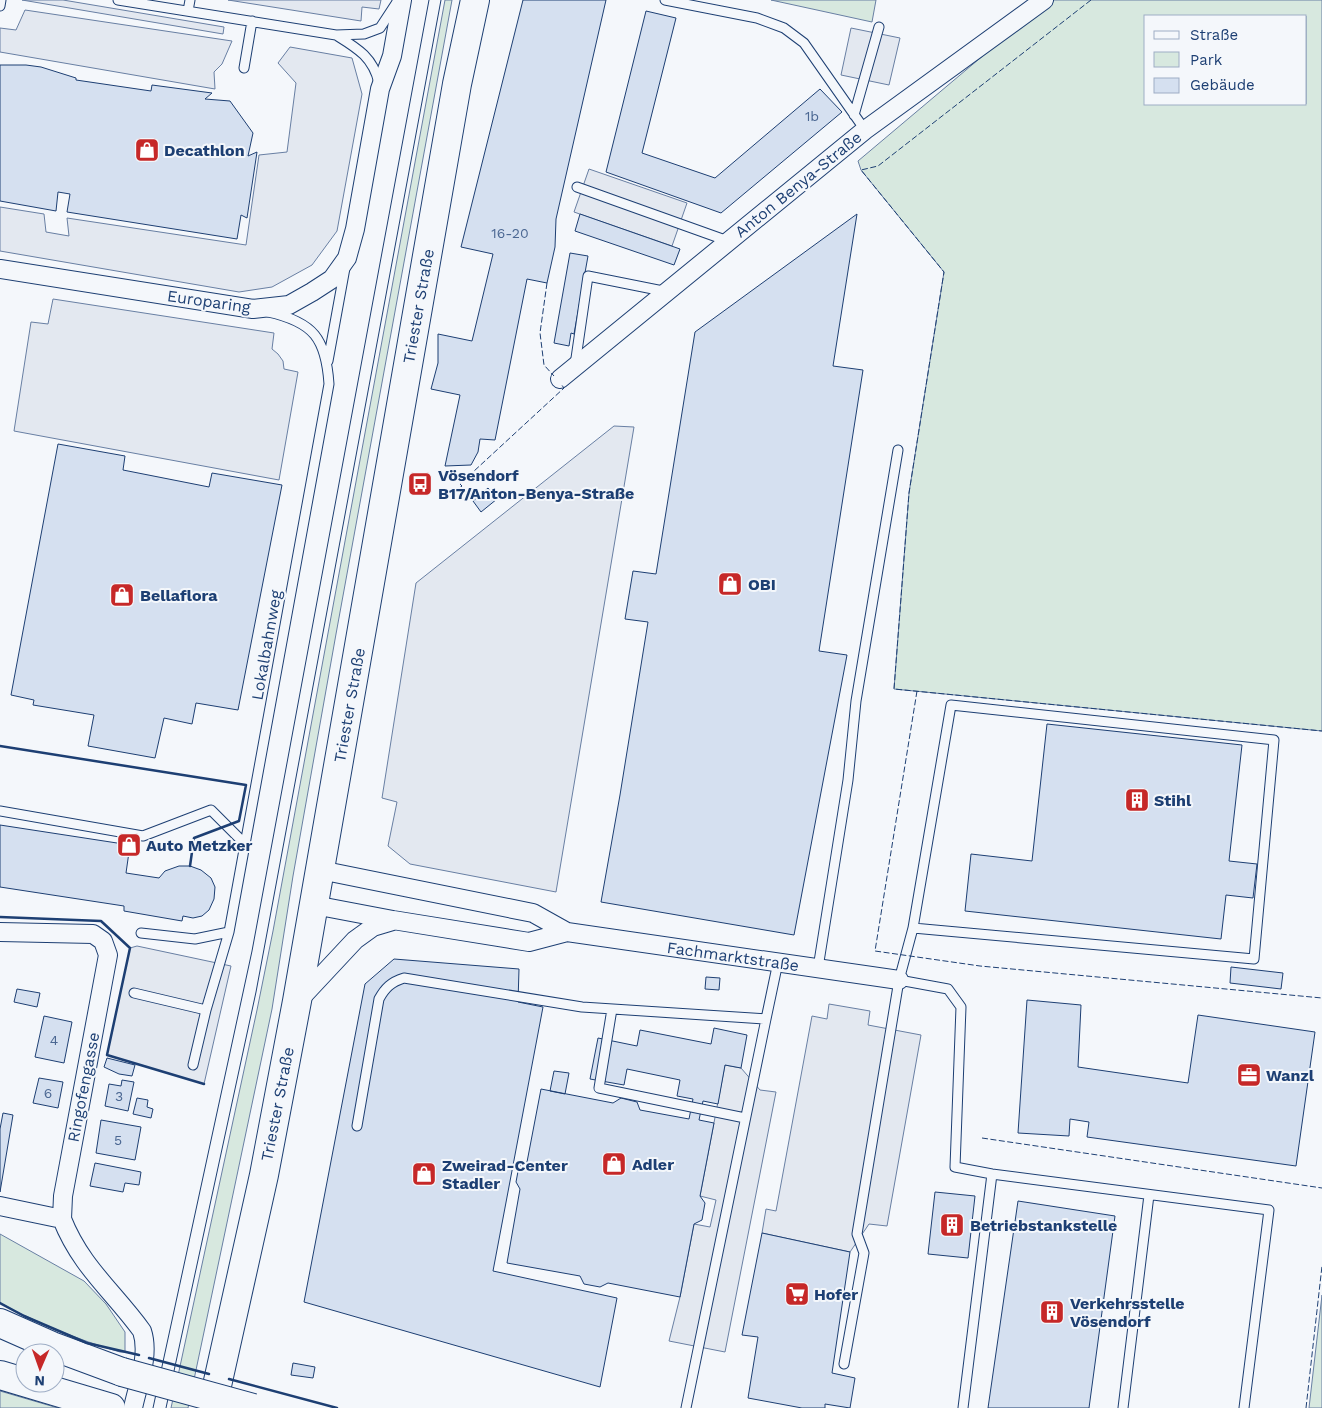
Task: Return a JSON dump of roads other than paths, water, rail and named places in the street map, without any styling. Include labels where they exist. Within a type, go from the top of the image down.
[{"type":"main road","name":"Triester Straße","points":[[212,1408],[264,1174],[298,1002],[455,93],[475,0]]},
{"type":"main road","points":[[0,1323],[122,1377],[217,1408]]},
{"type":"main road","points":[[0,1334],[20,1343]]},
{"type":"main road","points":[[65,1362],[253,1408]]},
{"type":"main road","points":[[0,1375],[110,1408]]},
{"type":"street","name":"Europaring","points":[[0,269],[253,308],[289,305],[332,279],[347,258],[355,229],[380,89],[392,56],[400,0]]},
{"type":"street","name":"Anton Benya-Straße","points":[[560,379],[865,130],[1044,0]]},
{"type":"street","name":"Fachmarktstraße","points":[[320,870],[533,913],[567,932],[899,980]]},
{"type":"street","name":"Fachmarktstraße","points":[[314,905],[529,942],[567,932]]},
{"type":"street","points":[[298,1002],[355,940],[373,927],[393,920]]},
{"type":"street","name":"Ringofengasse","points":[[0,932],[92,934],[103,941],[108,955],[63,1196],[62,1219]]},
{"type":"street","points":[[0,1206],[62,1219],[69,1237],[91,1271],[142,1331],[145,1340],[144,1358],[133,1408]]},
{"type":"lane","points":[[0,6],[1,0]]},
{"type":"lane","points":[[118,0],[336,35],[364,34],[380,28],[400,0]]},
{"type":"lane","points":[[188,11],[190,0]]},
{"type":"lane","points":[[665,0],[757,18],[784,28],[804,43],[865,130]]},
{"type":"lane","points":[[244,68],[252,21]]},
{"type":"lane","points":[[854,115],[879,27]]},
{"type":"lane","points":[[336,35],[361,50],[370,61],[377,75],[380,89]]},
{"type":"lane","points":[[576,187],[728,241]]},
{"type":"lane","points":[[328,364],[347,258]]},
{"type":"lane","points":[[574,367],[588,276],[668,292]]},
{"type":"lane","points":[[253,308],[279,314],[313,332],[322,346],[328,364]]},
{"type":"lane","name":"Lokalbahnweg","points":[[193,1064],[228,932],[245,844],[329,384],[328,364]]},
{"type":"lane","points":[[818,968],[848,780],[856,700],[898,450]]},
{"type":"lane","points":[[844,1364],[864,1253],[857,1234],[899,980],[913,928],[951,705],[1274,740],[1254,959],[913,928]]},
{"type":"lane","points":[[0,811],[144,836],[211,810],[245,844]]},
{"type":"lane","points":[[140,933],[195,938],[228,932]]},
{"type":"lane","points":[[686,1408],[778,962]]},
{"type":"lane","points":[[356,1126],[379,999],[384,989],[394,981],[404,978],[582,1007],[766,1019]]},
{"type":"lane","points":[[899,980],[948,989],[961,1007],[955,1167],[992,1174],[1269,1210],[1244,1408]]},
{"type":"lane","points":[[134,993],[206,1010]]},
{"type":"lane","points":[[612,1009],[599,1088],[745,1118]]},
{"type":"lane","points":[[963,1408],[992,1174]]},
{"type":"lane","points":[[1123,1408],[1149,1195]]},
{"type":"tram line","points":[[153,1408],[252,951],[429,0]]},
{"type":"tram line","points":[[166,1408],[256,992],[441,0]]},
{"type":"place","name":"Decathlon","points":[[147,150]]},
{"type":"place","name":"Vösendorf B17/Anton-Benya-Straße","points":[[420,484]]},
{"type":"place","name":"OBI","points":[[730,584]]},
{"type":"place","name":"Bellaflora","points":[[122,595]]},
{"type":"place","name":"Stihl","points":[[1137,800]]},
{"type":"place","name":"Auto Metzker","points":[[129,845]]},
{"type":"place","name":"Wanzl","points":[[1249,1075]]},
{"type":"place","name":"Adler","points":[[614,1164]]},
{"type":"place","name":"Zweirad-Center Stadler","points":[[424,1174]]},
{"type":"place","name":"Betriebstankstelle","points":[[952,1225]]},
{"type":"place","name":"Hofer","points":[[797,1294]]},
{"type":"place","name":"Verkehrsstelle Vösendorf","points":[[1052,1312]]}]
